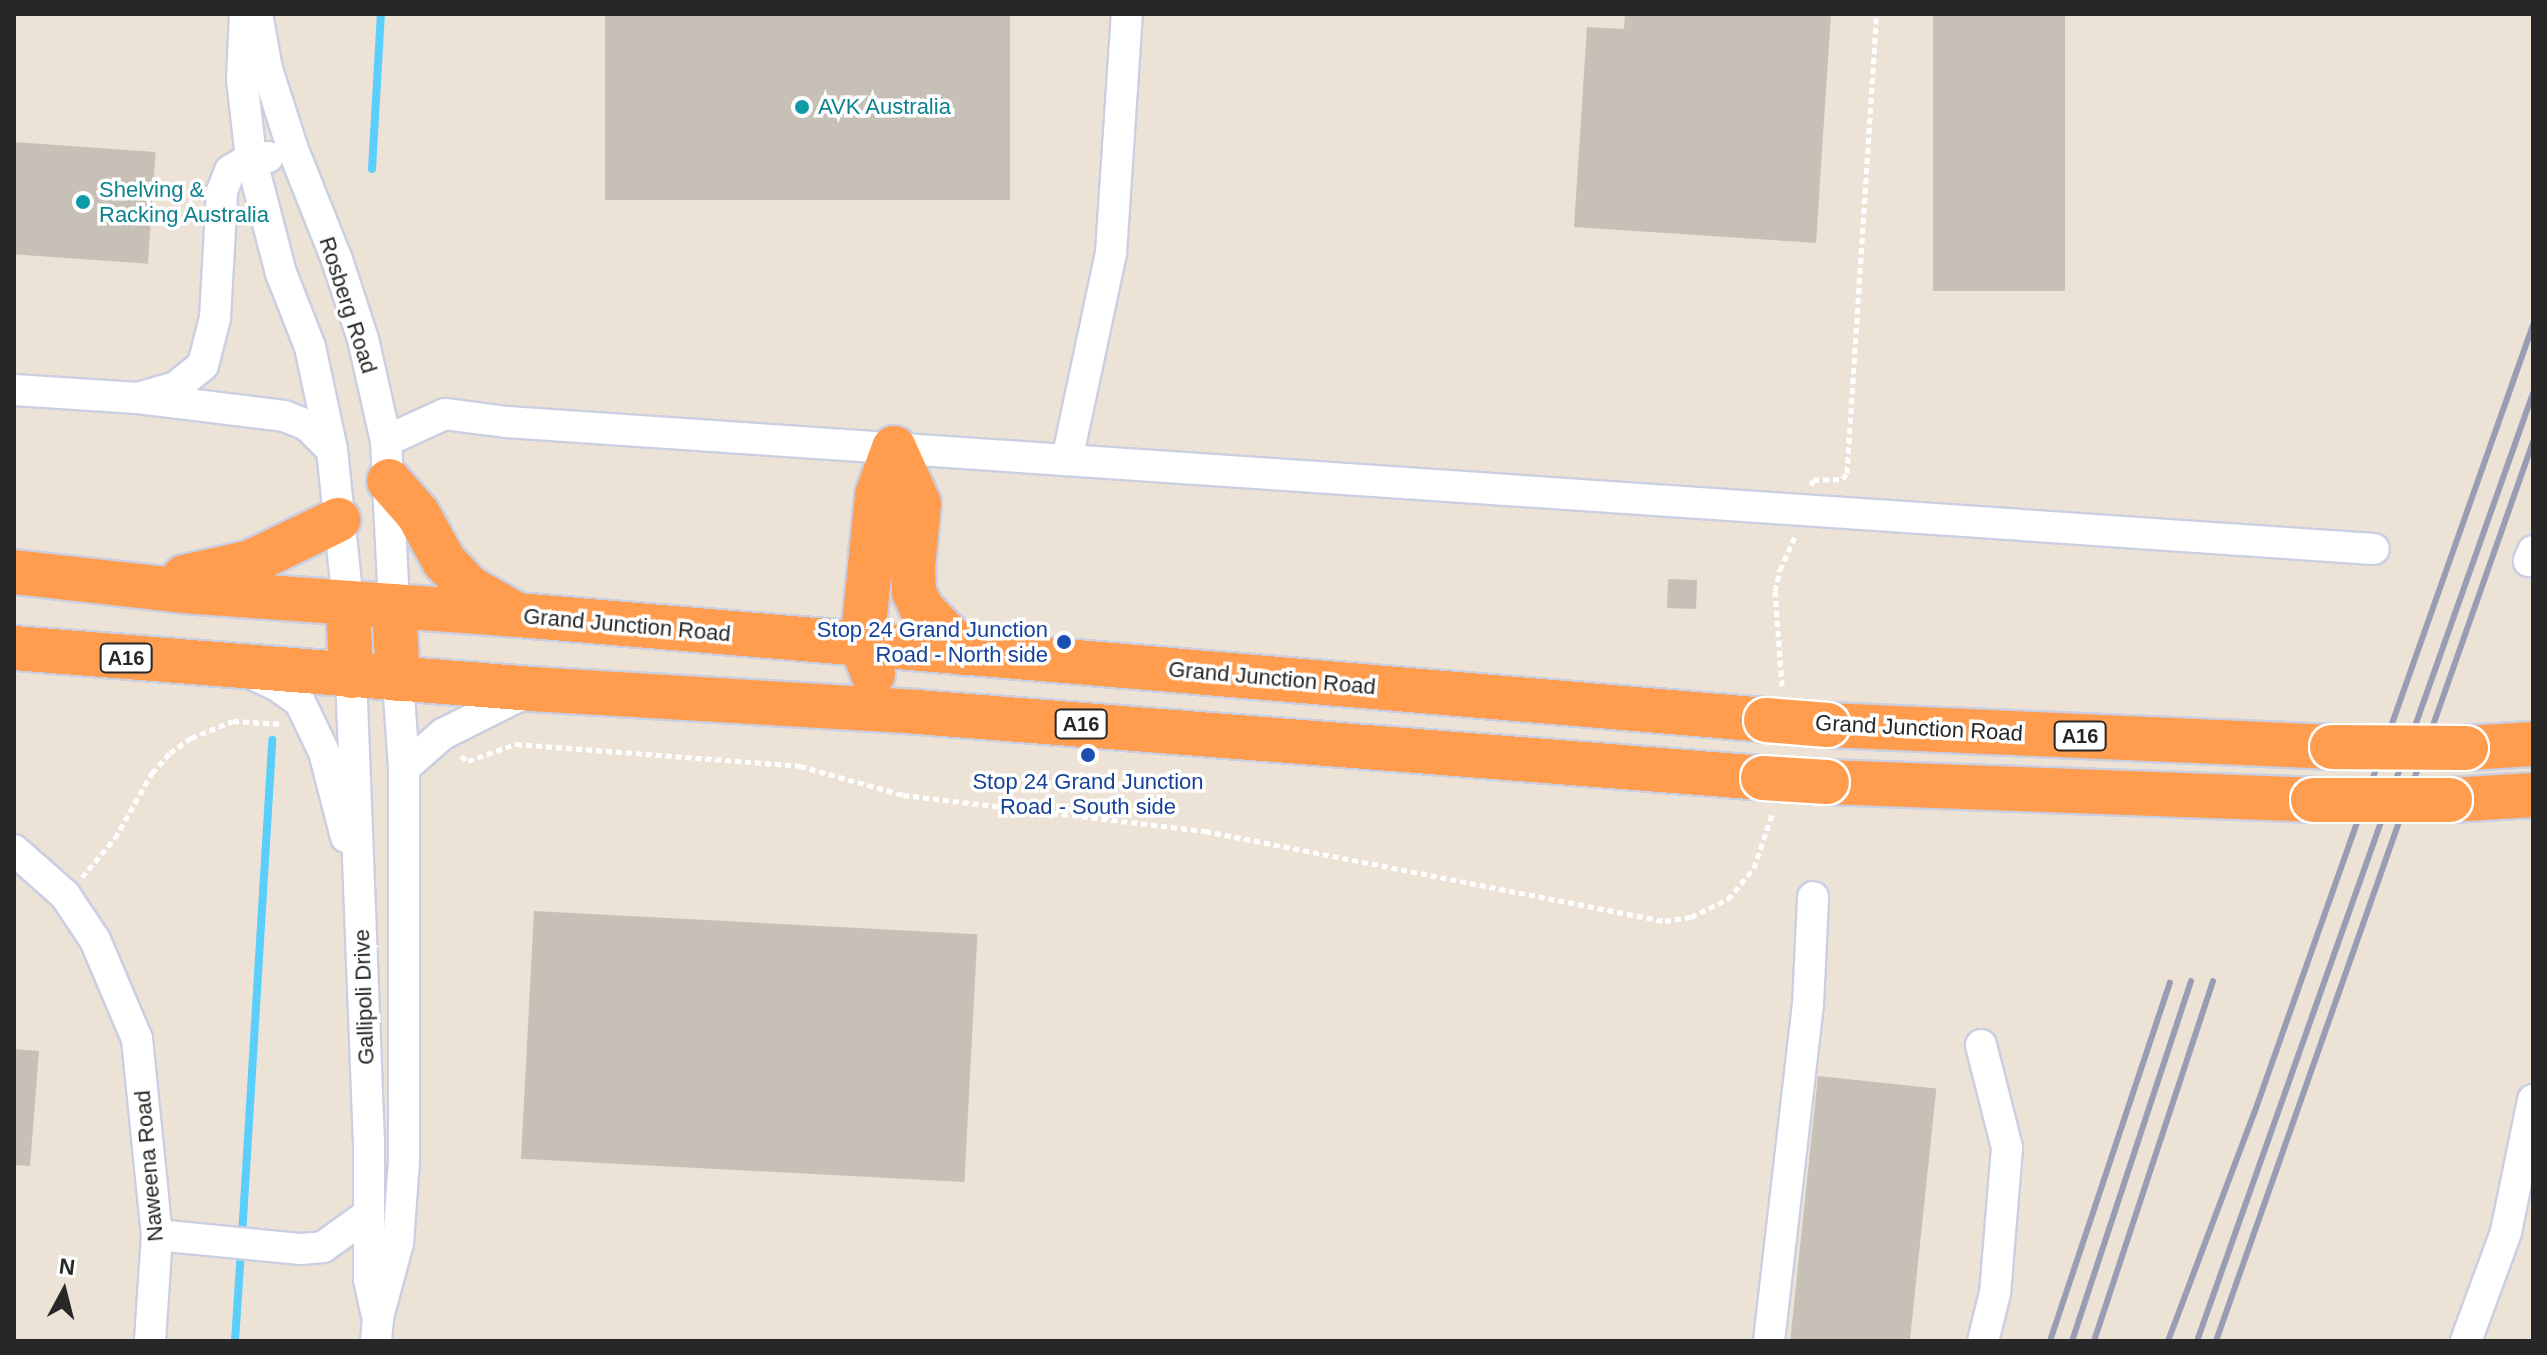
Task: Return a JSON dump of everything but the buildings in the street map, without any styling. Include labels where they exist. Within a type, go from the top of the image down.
[{"type":"highway","points":[[894,448],[877,495],[862,646],[875,680],[917,712]]},
{"type":"highway","points":[[894,448],[919,504],[913,566],[914,592],[922,609],[965,653]]},
{"type":"highway","points":[[388,461],[444,561],[468,587],[518,615]]},
{"type":"highway","points":[[142,586],[251,562],[338,520]]},
{"type":"highway","name":"Grand Junction Road","points":[[14,572],[142,586],[1828,725],[2332,747],[2466,748],[2533,744]]},
{"type":"highway","points":[[348,603],[351,676]]},
{"type":"highway","points":[[394,606],[398,679]]},
{"type":"highway","name":"A16","points":[[14,648],[533,689],[917,712],[1768,794],[1827,782],[2313,800],[2450,800],[2533,795]]},
{"type":"street","points":[[245,14],[242,79],[251,158],[281,273],[310,347],[332,450],[348,603]]},
{"type":"street","name":"Rosberg Road","points":[[257,14],[267,69],[298,166],[337,260],[363,339],[388,461],[394,606]]},
{"type":"street","points":[[1067,460],[1111,253],[1127,14]]},
{"type":"street","points":[[138,398],[176,387],[203,365],[215,318],[222,191],[230,171],[251,158],[276,156],[298,166]]},
{"type":"street","points":[[14,390],[138,398],[284,416],[307,425],[332,450]]},
{"type":"street","points":[[388,461],[445,414],[507,422],[2374,549]]},
{"type":"street","points":[[238,667],[278,686],[300,702],[324,752],[362,901]]},
{"type":"street","name":"Gallipoli Drive","points":[[351,676],[362,901],[369,1279],[377,1329]]},
{"type":"street","name":"Gallipoli Drive","points":[[377,1329],[398,1243],[404,1161],[404,768],[398,679]]},
{"type":"street","points":[[404,768],[443,734],[533,689]]},
{"type":"street","name":"Naweena Road","points":[[14,850],[65,895],[95,940],[137,1039],[157,1235],[150,1341]]},
{"type":"street","points":[[1769,1341],[1808,1005],[1813,897]]},
{"type":"street","points":[[1981,1045],[2007,1148],[1995,1293],[1983,1341]]},
{"type":"street","points":[[2466,1341],[2506,1232],[2533,1100]]},
{"type":"street","points":[[157,1235],[301,1249],[323,1247],[369,1214]]},
{"type":"path","points":[[1782,680],[1775,591],[1813,480],[1843,479],[1847,473],[1877,14]]},
{"type":"path","points":[[800,766],[903,795],[1205,831],[1665,921],[1691,917],[1728,899],[1754,868],[1768,836],[1768,794]]},
{"type":"waterway","points":[[372,169],[381,14]]},
{"type":"waterway","points":[[242,1236],[272,740]]},
{"type":"waterway","points":[[235,1341],[241,1250]]},
{"type":"railway","points":[[2168,1341],[2255,1111],[2533,325]]},
{"type":"railway","points":[[2197,1341],[2533,393]]},
{"type":"railway","points":[[2216,1341],[2533,442]]},
{"type":"railway","points":[[2072,1341],[2191,981]]},
{"type":"railway","points":[[2094,1341],[2213,981]]},
{"type":"railway","points":[[2050,1341],[2170,983]]},
{"type":"place","name":"AVK Australia","points":[[802,107]]},
{"type":"place","name":"Shelving & Racking Australia","points":[[83,202]]},
{"type":"place","name":"Stop 24 Grand Junction Road - North side","points":[[1064,642]]},
{"type":"place","name":"Stop 24 Grand Junction Road - South side","points":[[1088,755]]}]
